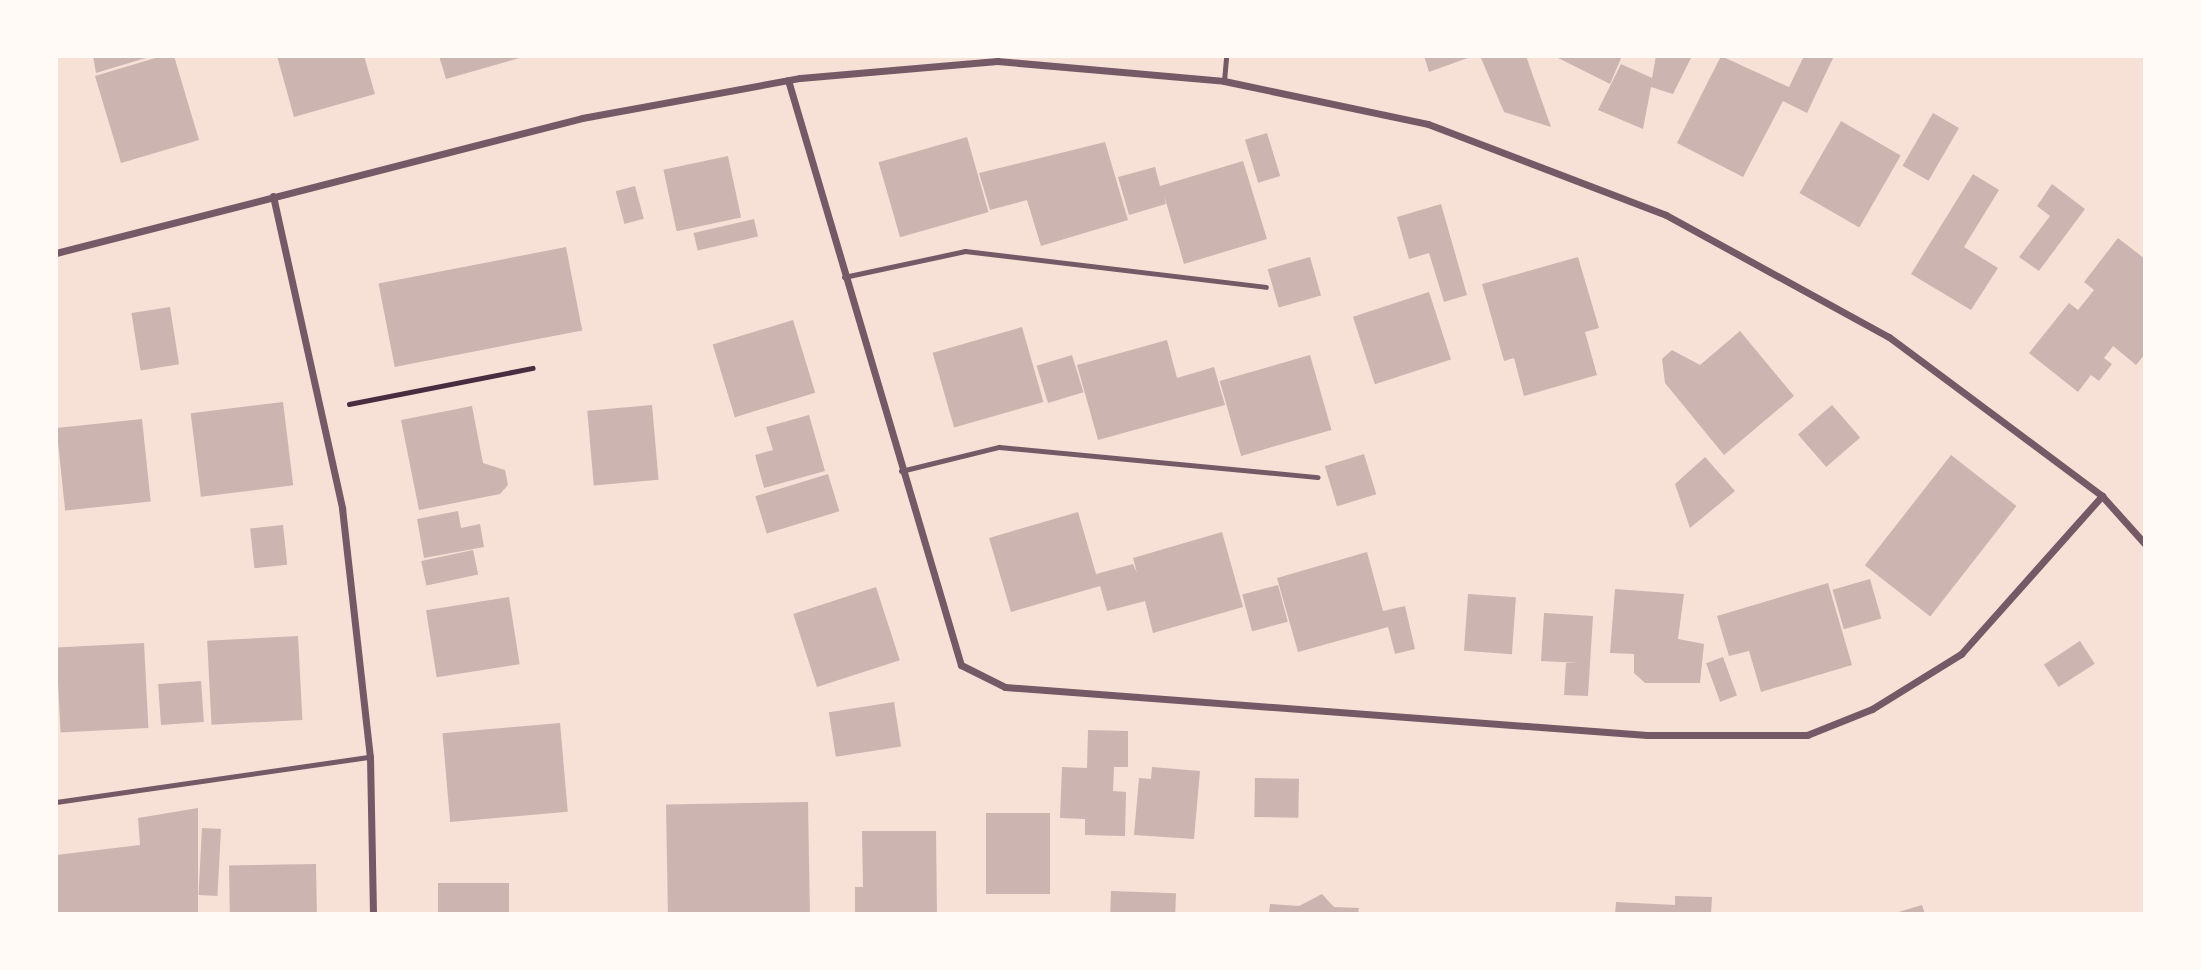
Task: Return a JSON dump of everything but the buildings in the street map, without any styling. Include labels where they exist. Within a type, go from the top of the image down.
[{"type":"street","points":[[56,253],[582,118],[788,80],[997,61],[1224,81],[1429,124],[1666,215],[1889,337],[2102,496],[2145,544]]},
{"type":"street","points":[[788,80],[843,278],[961,665],[1005,687],[1647,736],[1807,735],[1872,709],[1961,654],[2102,496]]},
{"type":"street","points":[[273,196],[342,508],[370,757],[373,914]]},
{"type":"lane","points":[[1224,81],[1226,56]]},
{"type":"lane","points":[[843,278],[965,251],[1266,287]]},
{"type":"lane","points":[[901,471],[999,447],[1318,477]]},
{"type":"lane","points":[[56,802],[370,757]]},
{"type":"path","points":[[321,410],[533,368]]}]
